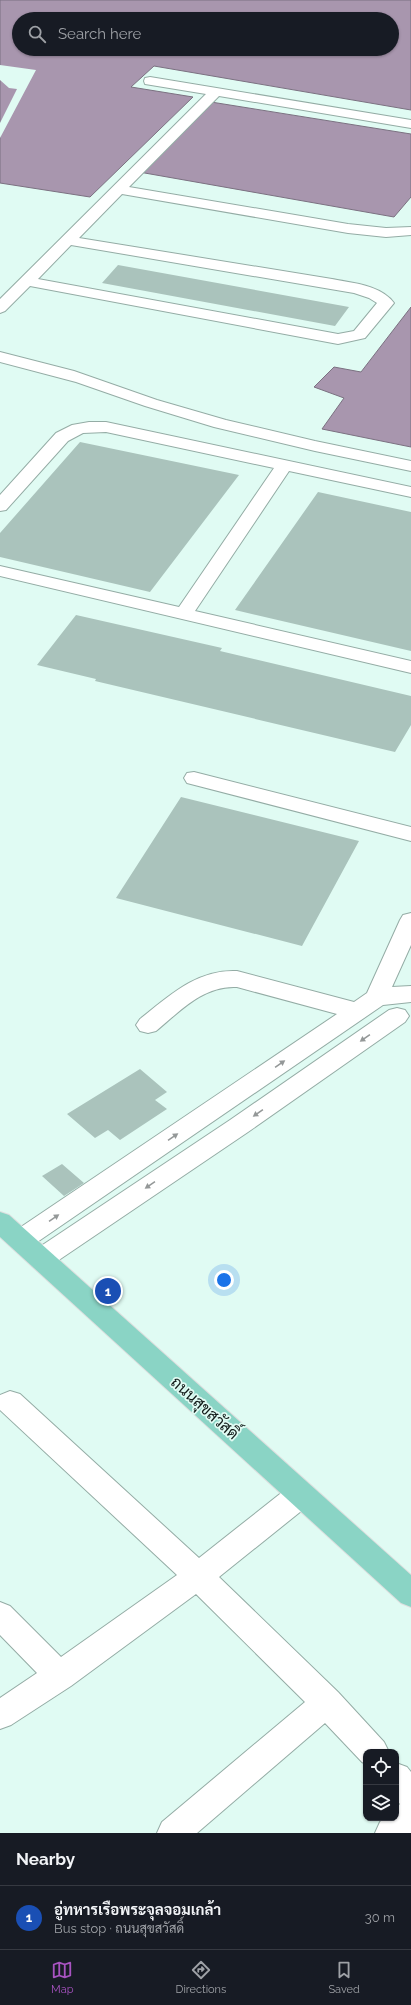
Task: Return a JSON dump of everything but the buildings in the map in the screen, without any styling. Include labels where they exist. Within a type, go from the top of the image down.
[{"type":"main road","name":"ถนนสุขสวัสดิ์","points":[[0,1222],[411,1594]]},
{"type":"street","points":[[150,81],[411,124]]},
{"type":"street","points":[[0,308],[216,92]]},
{"type":"street","points":[[118,189],[294,220],[368,231],[385,233],[411,231]]},
{"type":"street","points":[[27,281],[338,339],[350,338],[359,335],[386,303],[381,297],[372,293],[332,284],[67,240]]},
{"type":"street","points":[[0,357],[47,367],[110,387],[156,404],[240,429],[309,446],[411,466]]},
{"type":"street","points":[[0,506],[62,437],[78,429],[89,427],[106,427],[411,492]]},
{"type":"street","points":[[184,614],[285,465]]},
{"type":"street","points":[[0,571],[411,667]]},
{"type":"street","points":[[194,778],[411,834]]},
{"type":"street","points":[[366,1005],[411,920]]},
{"type":"street","points":[[148,1025],[188,992],[222,978],[238,979],[366,1005],[404,1016]]},
{"type":"street","points":[[21,1240],[366,1005],[397,994],[411,994]]},
{"type":"street","points":[[41,1259],[404,1016]]},
{"type":"street","points":[[215,1108],[239,1126]]},
{"type":"street","points":[[10,1402],[203,1572],[370,1749]]},
{"type":"street","points":[[0,1715],[60,1676],[203,1572],[300,1495]]},
{"type":"street","points":[[0,1616],[60,1676]]},
{"type":"street","points":[[173,1833],[327,1702]]},
{"type":"street","points":[[399,1781],[411,1794]]},
{"type":"street","points":[[391,1833],[411,1815]]},
{"type":"shaded area","points":[[0,0],[411,0],[411,110],[154,66],[131,87],[193,97],[90,197],[0,183]]},
{"type":"shaded area","points":[[211,102],[411,134],[411,197],[394,217],[139,172]]},
{"type":"shaded area","points":[[411,307],[411,447],[322,429],[344,398],[314,387],[334,367],[361,372]]},
{"type":"pier","points":[[0,65],[36,70],[0,138],[0,123],[17,89],[9,88],[0,80]]},
{"type":"place","name":"อู่ทหารเรือพระจุลจอมเกล้า","points":[[108,1291]]}]
